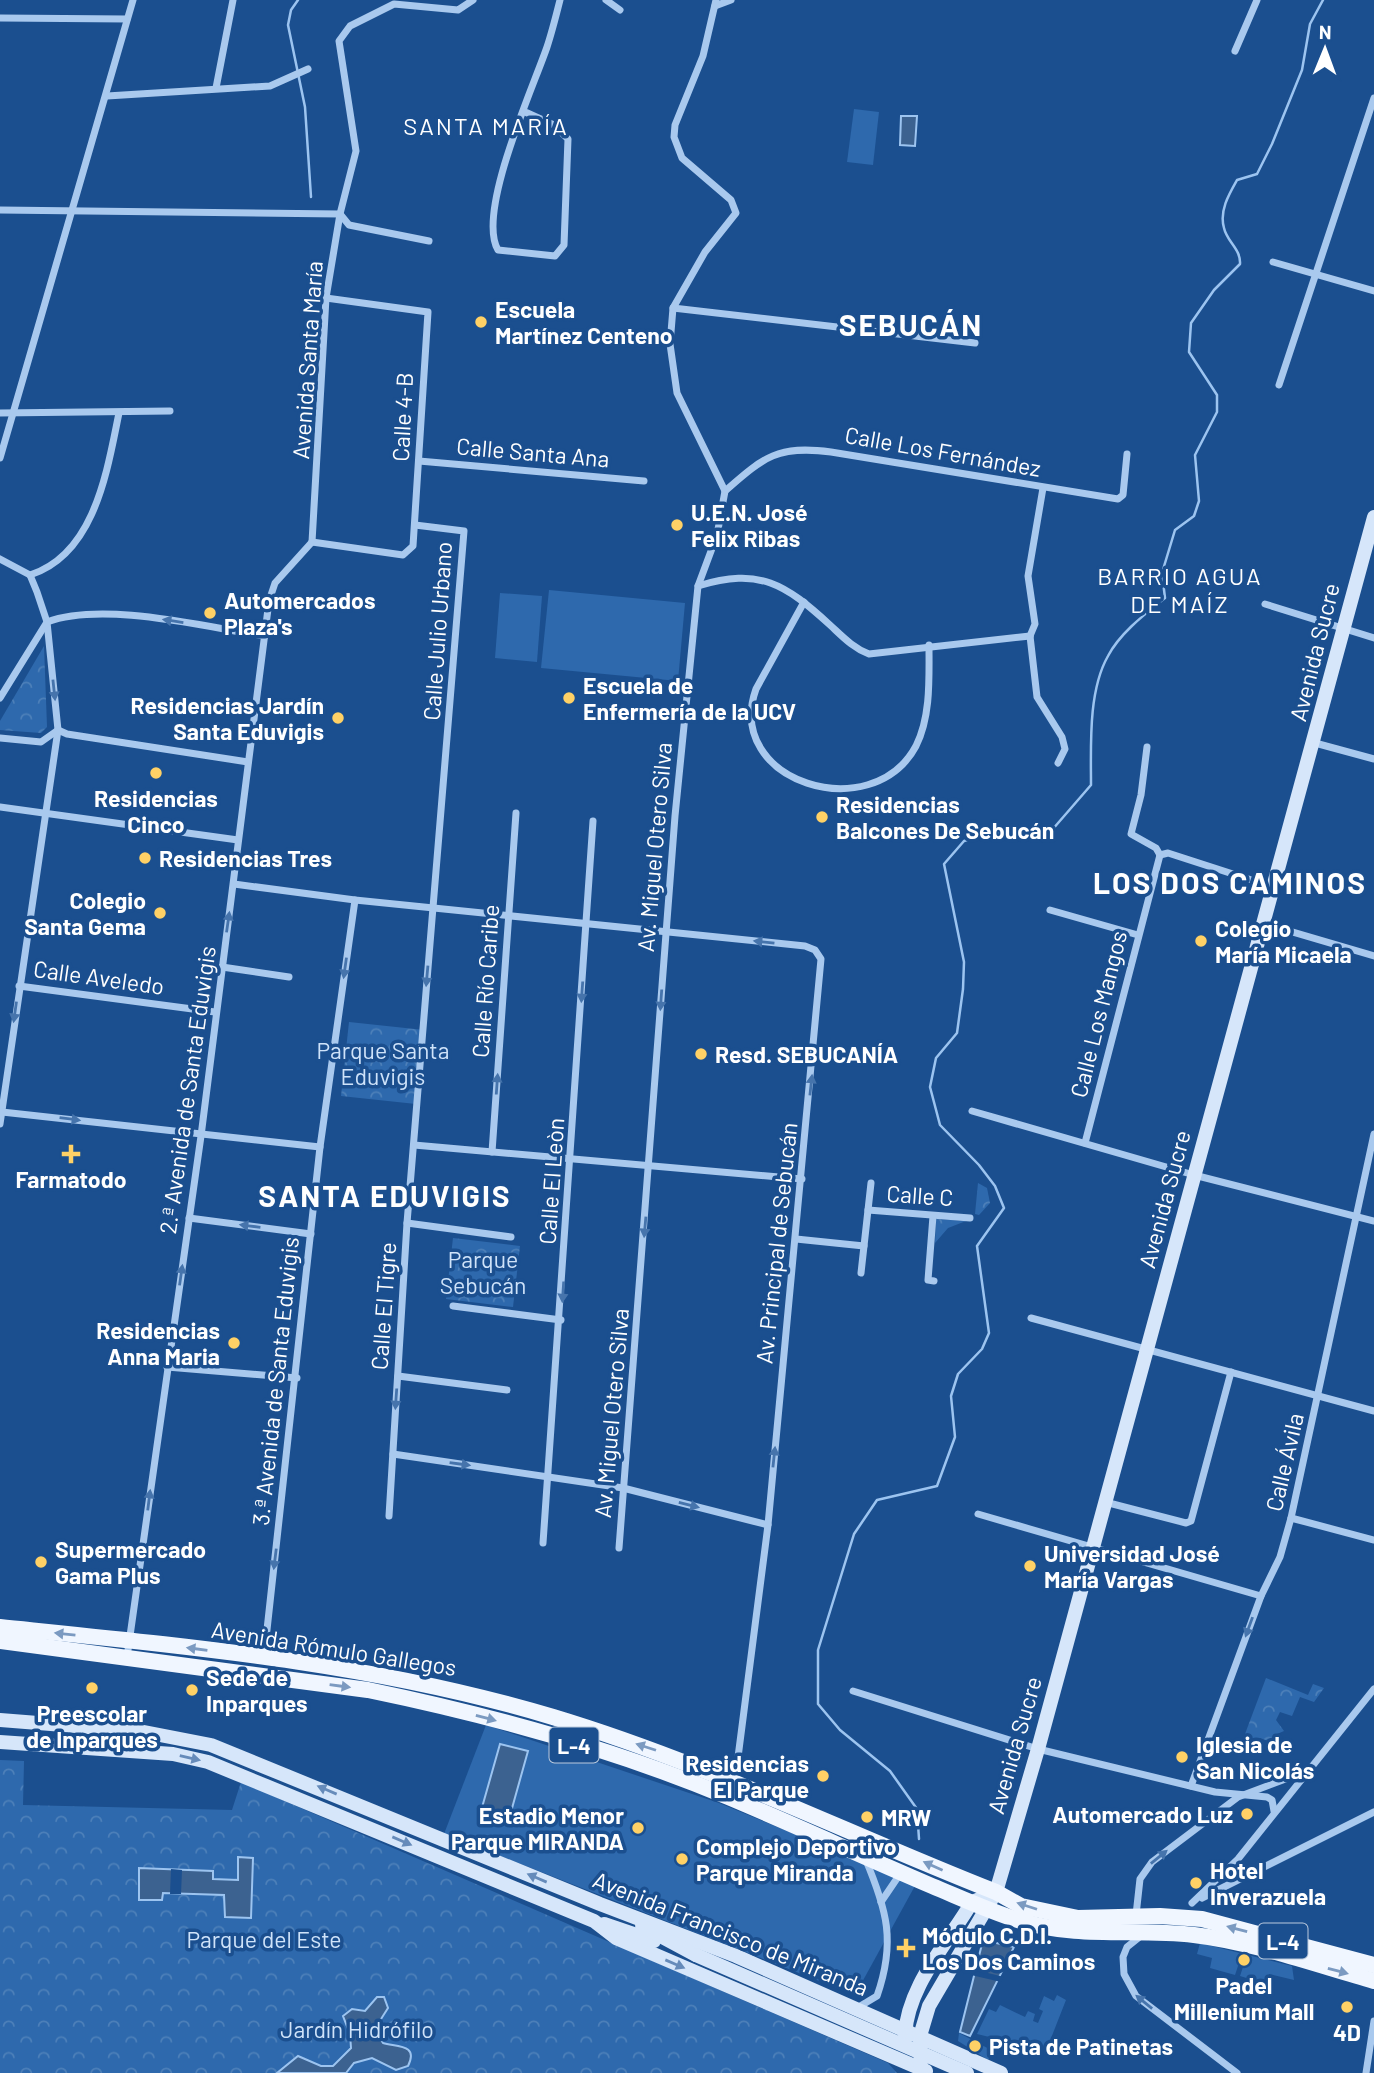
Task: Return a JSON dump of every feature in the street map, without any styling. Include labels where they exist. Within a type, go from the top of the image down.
[{"type":"main road","name":"Avenida Sucre","points":[[979,1905],[996,1892],[1038,1749],[1262,923],[1315,743],[1374,517]]},
{"type":"main road","name":"Avenida Rómulo Gallegos","points":[[0,1627],[130,1640],[355,1670],[467,1693],[645,1747],[729,1789]]},
{"type":"main road","name":"Avenida Rómulo Gallegos","points":[[0,1642],[368,1690],[487,1718],[729,1789]]},
{"type":"main road","name":"Avenida Francisco de Miranda","points":[[0,1720],[139,1731],[211,1745],[600,1904],[662,1926],[857,2008],[1001,2073]]},
{"type":"main road","name":"Avenida Francisco de Miranda","points":[[0,1742],[173,1755],[208,1762],[594,1921],[616,1938],[876,2049],[917,2070]]},
{"type":"main road","name":"L-4","points":[[729,1789],[865,1858],[979,1905],[1046,1929],[1109,1935],[1145,1933],[1195,1936],[1374,1981]]},
{"type":"main road","name":"L-4","points":[[729,1789],[996,1892],[1021,1906],[1091,1919],[1192,1910],[1374,1965]]},
{"type":"main road","points":[[600,1904],[696,1955],[967,2073]]},
{"type":"main road","points":[[917,2070],[905,2030],[907,2012],[917,1992],[979,1905]]},
{"type":"main road","points":[[917,2070],[920,2036],[935,1994],[979,1905]]},
{"type":"main road","points":[[594,1921],[696,1955]]},
{"type":"main road","points":[[876,2049],[895,2042],[898,2035],[895,2028],[880,2019]]},
{"type":"main road","points":[[959,2073],[963,2062],[977,2062]]},
{"type":"street","points":[[0,458],[134,0]]},
{"type":"street","points":[[216,88],[233,0]]},
{"type":"street","name":"Avenida Santa María","points":[[312,542],[326,298],[340,214],[356,151],[339,51],[344,33],[394,4],[458,10],[473,0]]},
{"type":"street","points":[[523,111],[554,125],[568,139],[564,245],[555,256],[505,253],[498,250],[494,243],[492,220],[502,175],[523,111],[548,45],[560,0]]},
{"type":"street","points":[[606,0],[620,10]]},
{"type":"street","points":[[725,491],[677,393],[670,344],[673,308],[705,252],[736,213],[731,200],[682,158],[674,137],[675,125],[704,56],[715,3],[731,0]]},
{"type":"street","points":[[1236,51],[1257,0]]},
{"type":"street","points":[[0,18],[128,19]]},
{"type":"street","points":[[107,96],[270,86],[308,69]]},
{"type":"street","points":[[1279,385],[1374,98]]},
{"type":"street","points":[[0,210],[340,214],[349,225],[429,241]]},
{"type":"street","points":[[1273,262],[1374,291]]},
{"type":"street","name":"Calle 4-B","points":[[326,298],[428,312],[415,525]]},
{"type":"street","points":[[673,308],[975,343]]},
{"type":"street","points":[[0,413],[170,411]]},
{"type":"street","points":[[30,575],[60,560],[81,532],[104,484],[119,413]]},
{"type":"street","name":"Calle Los Fernández","points":[[725,491],[770,456],[796,449],[847,454],[1122,499],[1127,454]]},
{"type":"street","name":"Calle Santa Ana","points":[[419,461],[644,481]]},
{"type":"street","points":[[1043,488],[1028,576],[1035,624],[1030,636],[1037,697],[1062,737],[1065,749],[1058,763]]},
{"type":"street","name":"Av. Miguel Otero Silva","points":[[619,1548],[666,932],[698,586],[717,535],[725,491]]},
{"type":"street","name":"Calle Julio Urbano","points":[[312,542],[403,555],[413,546],[415,525],[464,531],[433,908]]},
{"type":"street","name":"2.ª Avenida de Santa Eduvigis","points":[[127,1657],[201,1136],[265,636],[275,583],[312,542]]},
{"type":"street","points":[[0,559],[30,575],[47,622],[58,730],[19,986],[4,1066],[0,1124]]},
{"type":"street","points":[[698,586],[720,579],[763,579],[783,586],[849,643],[869,654],[929,645],[1030,636]]},
{"type":"street","points":[[804,602],[756,689],[751,704],[750,724],[758,746],[777,767],[794,778],[821,788],[864,787],[881,780],[907,759],[916,745],[925,714],[929,692],[929,645]]},
{"type":"street","points":[[1265,604],[1374,638]]},
{"type":"street","points":[[47,622],[82,617],[133,617],[265,636]]},
{"type":"street","points":[[0,698],[47,622]]},
{"type":"street","points":[[0,738],[41,742],[58,730]]},
{"type":"street","points":[[58,730],[67,734],[248,762]]},
{"type":"street","points":[[1315,743],[1374,758]]},
{"type":"street","points":[[1147,747],[1141,795],[1131,834],[1156,848],[1160,855],[1168,853],[1274,887]]},
{"type":"street","points":[[0,807],[238,840]]},
{"type":"street","name":"Calle Río Caribe","points":[[492,1152],[516,813]]},
{"type":"street","name":"Calle El Leòn","points":[[543,1543],[561,1320],[593,821]]},
{"type":"street","name":"Calle Los Mangos","points":[[1085,1143],[1160,855]]},
{"type":"street","points":[[234,884],[355,900],[666,932]]},
{"type":"street","name":"3.ª Avenida de Santa Eduvigis","points":[[264,1658],[297,1378],[320,1147],[355,900]]},
{"type":"street","name":"Calle El Tigre","points":[[389,1516],[407,1223],[433,908]]},
{"type":"street","points":[[1051,909],[1138,935]]},
{"type":"street","points":[[1262,923],[1374,956]]},
{"type":"street","name":"Av. Principal de Sebucán","points":[[666,932],[805,946],[815,950],[822,965],[768,1525],[737,1765],[729,1789]]},
{"type":"street","points":[[222,967],[289,977]]},
{"type":"street","name":"Calle Aveledo","points":[[19,986],[215,1012]]},
{"type":"street","points":[[972,1111],[1194,1175],[1374,1220]]},
{"type":"street","points":[[2,1112],[320,1147]]},
{"type":"street","name":"Calle Ávila","points":[[1191,1786],[1261,1596],[1280,1557],[1291,1518],[1374,1134]]},
{"type":"street","points":[[414,1145],[572,1161],[802,1179]]},
{"type":"street","points":[[861,1273],[871,1183]]},
{"type":"street","name":"Calle C","points":[[868,1210],[970,1218]]},
{"type":"street","points":[[933,1216],[928,1280],[934,1281]]},
{"type":"street","points":[[189,1218],[311,1234]]},
{"type":"street","points":[[407,1223],[511,1237]]},
{"type":"street","points":[[796,1239],[863,1246]]},
{"type":"street","points":[[453,1306],[561,1320]]},
{"type":"street","points":[[1031,1318],[1374,1410]]},
{"type":"street","points":[[167,1367],[297,1378]]},
{"type":"street","points":[[1105,1502],[1186,1523],[1191,1521],[1231,1372]]},
{"type":"street","points":[[398,1376],[507,1390]]},
{"type":"street","points":[[393,1454],[623,1488],[768,1525]]},
{"type":"street","points":[[978,1514],[1261,1596]]},
{"type":"street","points":[[1291,1518],[1374,1540]]},
{"type":"street","points":[[1195,1936],[1192,1910],[1238,1859],[1374,1689]]},
{"type":"street","points":[[853,1691],[1038,1749],[1238,1797],[1267,1797],[1272,1800],[1274,1811]]},
{"type":"street","points":[[1136,1917],[1137,1888],[1144,1870],[1238,1797],[1305,1772]]},
{"type":"street","points":[[1192,1910],[1228,1884],[1374,1812]]},
{"type":"street","points":[[857,2008],[877,1996],[890,1951],[881,1902],[865,1858]]},
{"type":"street","points":[[1238,1859],[1236,1872],[1247,1875]]},
{"type":"street","points":[[881,1902],[901,1873]]},
{"type":"street","points":[[1220,1876],[1228,1884]]},
{"type":"street","points":[[1145,1933],[1126,1947],[1124,1957],[1124,1974],[1136,1996],[1237,2073]]},
{"type":"street","points":[[1366,2073],[1374,2021]]},
{"type":"green space","points":[[854,109],[879,112],[873,165],[847,162]]},
{"type":"green space","points":[[549,590],[685,603],[678,681],[541,668]]},
{"type":"green space","points":[[500,593],[542,596],[537,662],[495,658]]},
{"type":"green space","points":[[44,646],[47,727],[41,733],[0,730],[0,721]]},
{"type":"green space","name":"Parque Santa Eduvigis","points":[[349,1022],[424,1030],[416,1104],[341,1096]]},
{"type":"green space","points":[[978,1183],[987,1188],[990,1203],[979,1215],[975,1214]]},
{"type":"green space","points":[[936,1219],[966,1221],[948,1228],[935,1243]]},
{"type":"green space","name":"Parque Sebucán","points":[[453,1238],[520,1246],[513,1307],[446,1299]]},
{"type":"green space","points":[[1266,1678],[1308,1695],[1313,1684],[1324,1688],[1314,1702],[1300,1697],[1292,1716],[1280,1712],[1276,1720],[1284,1731],[1277,1734],[1274,1743],[1260,1738],[1258,1754],[1250,1751],[1247,1756],[1239,1750]]},
{"type":"green space","name":"Complejo Deportivo Parque Miranda","points":[[486,1725],[719,1803],[916,1884],[855,1995],[444,1834]]},
{"type":"green space","name":"Parque del Este","points":[[0,1760],[24,1761],[23,1805],[232,1810],[241,1782],[888,2063],[897,2073],[0,2073]]},
{"type":"green space","name":"Padel Millenium Mall","points":[[1200,1943],[1292,1966],[1294,1980],[1269,1974],[1266,1984],[1240,1976],[1243,1967],[1238,1966],[1235,1975],[1210,1968],[1212,1958],[1197,1954]]},
{"type":"green space","points":[[1057,1995],[1066,2000],[1046,2051],[977,2034],[989,2009],[996,2012],[1000,2005],[1025,2017],[1028,2011],[1035,2014],[1033,2021],[1038,2023],[1043,2011],[1039,2009],[1044,1996],[1054,2001]]},
{"type":"green space","name":"Pista de Patinetas","points":[[959,2033],[993,2051],[988,2060],[958,2041]]},
{"type":"shaded area","points":[[901,116],[917,116],[915,146],[900,145]]},
{"type":"shaded area","points":[[500,1744],[528,1751],[509,1819],[481,1811]]},
{"type":"shaded area","points":[[238,1857],[253,1858],[251,1918],[225,1917],[224,1895],[163,1893],[162,1900],[139,1900],[139,1868],[213,1871],[213,1879],[238,1880]]},
{"type":"shaded area","points":[[983,1940],[1014,1947],[970,2036],[960,2032]]},
{"type":"shaded area","points":[[377,1997],[384,1997],[388,2008],[378,2025],[380,2038],[383,2043],[409,2050],[411,2059],[408,2066],[396,2070],[372,2058],[354,2063],[346,2073],[277,2073],[298,2056],[321,2066],[333,2066],[351,2048],[350,2034],[343,2016],[352,2009],[365,2011]]},
{"type":"pier","points":[[171,1869],[182,1870],[181,1894],[170,1894]]},
{"type":"pier","points":[[972,1969],[1004,1977],[1001,1982],[971,1975]]},
{"type":"waterway","points":[[298,0],[291,10],[288,25],[305,107],[311,197]]},
{"type":"waterway","points":[[919,1839],[917,1809],[890,1771],[840,1730],[818,1704],[818,1650],[854,1534],[877,1500],[937,1486],[955,1437],[951,1396],[958,1374],[982,1349],[989,1333],[977,1246],[1004,1208],[995,1186],[979,1165],[940,1125],[930,1087],[936,1058],[957,1033],[963,989],[964,962],[944,864],[964,841],[988,833],[1052,830],[1091,785],[1092,719],[1102,670],[1119,639],[1165,598],[1162,573],[1175,530],[1194,516],[1199,501],[1195,455],[1217,412],[1217,395],[1189,352],[1191,323],[1214,290],[1240,264],[1238,254],[1224,228],[1226,203],[1237,180],[1257,174],[1272,144],[1302,70],[1310,24],[1323,0]]},
{"type":"place","name":"Escuela Martínez Centeno","points":[[481,322]]},
{"type":"place","name":"U.E.N. José Felix Ribas","points":[[677,525]]},
{"type":"place","name":"Automercados Plaza's","points":[[210,613]]},
{"type":"place","name":"Escuela de Enfermería de la UCV","points":[[569,698]]},
{"type":"place","name":"Residencias Jardín Santa Eduvigis","points":[[338,718]]},
{"type":"place","name":"Residencias Cinco","points":[[156,773]]},
{"type":"place","name":"Residencias Balcones De Sebucán","points":[[822,817]]},
{"type":"place","name":"Residencias Tres","points":[[145,858]]},
{"type":"place","name":"Colegio Santa Gema","points":[[160,913]]},
{"type":"place","name":"Colegio María Micaela","points":[[1201,941]]},
{"type":"place","name":"Resd. SEBUCANÍA","points":[[701,1054]]},
{"type":"place","name":"Farmatodo","points":[[71,1154]]},
{"type":"place","name":"Residencias Anna Maria","points":[[234,1343]]},
{"type":"place","name":"Supermercado Gama Plus","points":[[41,1562]]},
{"type":"place","name":"Universidad José María Vargas","points":[[1030,1566]]},
{"type":"place","name":"Preescolar de Inparques","points":[[92,1688]]},
{"type":"place","name":"Sede de Inparques","points":[[192,1690]]},
{"type":"place","name":"Iglesia de San Nicolás","points":[[1182,1757]]},
{"type":"place","name":"Residencias El Parque","points":[[823,1776]]},
{"type":"place","name":"Automercado Luz","points":[[1247,1814]]},
{"type":"place","name":"MRW","points":[[867,1817]]},
{"type":"place","name":"Estadio Menor Parque MIRANDA","points":[[638,1828]]},
{"type":"place","name":"Complejo Deportivo Parque Miranda","points":[[682,1859]]},
{"type":"place","name":"Hotel Inverazuela","points":[[1196,1883]]},
{"type":"place","name":"Módulo C.D.I. Los Dos Caminos","points":[[906,1948]]},
{"type":"place","name":"Padel Millenium Mall","points":[[1244,1960]]},
{"type":"place","name":"4D","points":[[1347,2007]]},
{"type":"place","name":"Pista de Patinetas","points":[[975,2046]]},
{"type":"district","name":"SANTA MARÍA","points":[[486,125]]},
{"type":"district","name":"SEBUCÁN","points":[[911,324]]},
{"type":"district","name":"BARRIO AGUA DE MAÍZ","points":[[1180,589]]},
{"type":"district","name":"LOS DOS CAMINOS","points":[[1230,882]]},
{"type":"district","name":"SANTA EDUVIGIS","points":[[385,1195]]},
{"type":"park label","name":"Jardín Hidrófilo","points":[[357,2029]]}]
